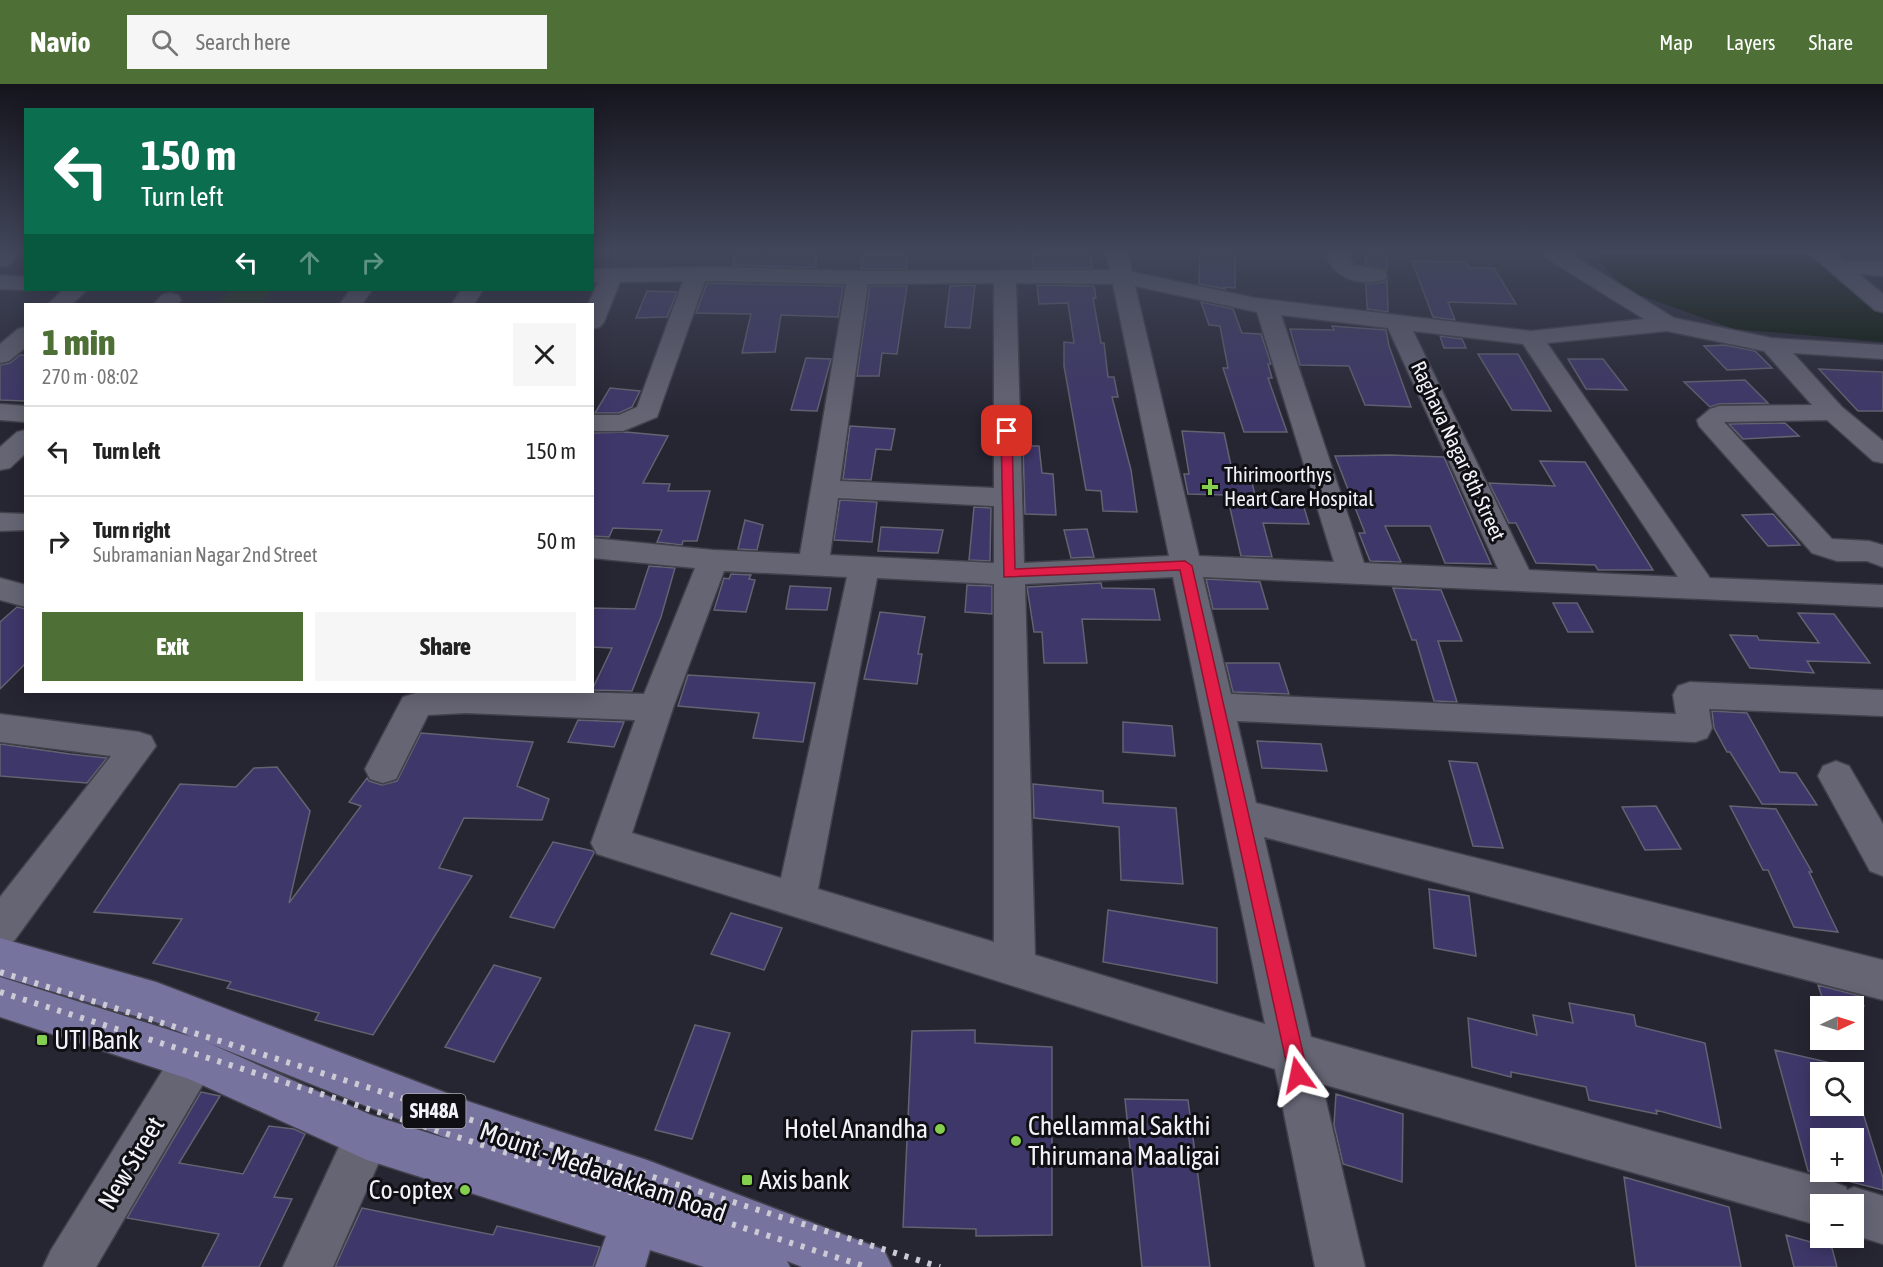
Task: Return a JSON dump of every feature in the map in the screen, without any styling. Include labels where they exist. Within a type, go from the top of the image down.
[{"type":"main road","name":"Mount - Medavakkam Road","points":[[7,984],[243,1079],[367,1137],[640,1203],[867,1267]]},
{"type":"main road","name":"Mount - Medavakkam Road","points":[[7,984],[156,1002],[470,1125],[640,1203],[727,1250],[765,1267]]},
{"type":"main road","points":[[620,1267],[640,1203]]},
{"type":"street","points":[[594,423],[623,423],[648,412],[684,308]]},
{"type":"street","points":[[813,566],[853,308]]},
{"type":"street","points":[[1005,308],[1015,968]]},
{"type":"street","points":[[1128,308],[1340,1267]]},
{"type":"street","points":[[1268,308],[1352,573]]},
{"type":"street","points":[[1285,308],[1531,338],[1667,324],[1772,345],[1883,352]]},
{"type":"street","points":[[1642,308],[1667,324]]},
{"type":"street","name":"Raghava Nagar 8th Street","points":[[1397,322],[1519,580]]},
{"type":"street","points":[[0,357],[24,336]]},
{"type":"street","points":[[1531,338],[1702,589]]},
{"type":"street","points":[[1772,345],[1839,417],[1883,455]]},
{"type":"street","points":[[0,412],[24,414]]},
{"type":"street","points":[[1883,422],[1839,417],[1719,414],[1710,420],[1822,546],[1834,551],[1875,552],[1883,557]]},
{"type":"street","points":[[0,462],[24,440]]},
{"type":"street","points":[[825,489],[1008,498]]},
{"type":"street","points":[[594,548],[713,560],[1008,574],[1185,566],[1883,596]]},
{"type":"street","points":[[713,560],[656,708],[610,843],[1294,1054],[1810,1199]]},
{"type":"street","points":[[796,900],[864,568]]},
{"type":"street","points":[[0,589],[24,595]]},
{"type":"street","points":[[1217,707],[1695,728],[1690,695],[1883,703]]},
{"type":"street","points":[[383,769],[415,706],[427,702],[466,700],[656,708]]},
{"type":"street","points":[[0,728],[139,746],[0,928]]},
{"type":"street","points":[[1836,776],[1883,859]]},
{"type":"street","points":[[1241,814],[1883,980]]},
{"type":"street","name":"New Street","points":[[68,1267],[194,1059]]},
{"type":"street","points":[[308,1267],[367,1137]]},
{"type":"street","points":[[1864,1215],[1883,1220]]},
{"type":"shaded area","points":[[1676,308],[1876,308],[1883,314],[1883,342],[1734,329]]},
{"type":"building","points":[[640,308],[671,308],[667,317],[636,318]]},
{"type":"building","points":[[698,308],[839,308],[838,317],[781,315],[775,352],[742,353],[751,314],[696,313]]},
{"type":"building","points":[[867,308],[904,308],[897,354],[882,353],[879,376],[857,376]]},
{"type":"building","points":[[947,308],[972,308],[970,328],[945,327]]},
{"type":"building","points":[[1069,308],[1095,308],[1101,343],[1104,343],[1108,377],[1114,377],[1118,397],[1112,397],[1131,470],[1137,512],[1103,511],[1101,491],[1086,490],[1064,366],[1064,342],[1074,343]]},
{"type":"building","points":[[1203,308],[1229,308],[1233,309],[1242,333],[1261,334],[1271,364],[1268,364],[1272,378],[1268,378],[1287,432],[1244,432],[1223,368],[1228,368],[1220,326],[1209,325]]},
{"type":"building","points":[[1388,308],[1388,312],[1367,309]]},
{"type":"building","points":[[1430,308],[1450,308],[1455,320],[1433,317]]},
{"type":"building","points":[[1332,326],[1386,330],[1389,346],[1411,407],[1365,405],[1349,366],[1300,365],[1290,329],[1334,330]]},
{"type":"building","points":[[1440,336],[1462,339],[1466,348],[1444,348]]},
{"type":"building","points":[[1725,345],[1755,351],[1772,368],[1727,370],[1704,346]]},
{"type":"building","points":[[1478,354],[1518,354],[1551,411],[1512,410]]},
{"type":"building","points":[[20,355],[24,355],[24,401],[0,400],[0,365],[10,363]]},
{"type":"building","points":[[806,358],[831,359],[817,411],[791,410]]},
{"type":"building","points":[[1568,359],[1603,359],[1627,390],[1586,389]]},
{"type":"building","points":[[1819,369],[1883,372],[1883,411],[1858,411]]},
{"type":"building","points":[[1745,380],[1768,403],[1719,404],[1710,407],[1684,382]]},
{"type":"building","points":[[610,388],[640,391],[632,407],[619,413],[595,413]]},
{"type":"building","points":[[1785,423],[1799,436],[1743,439],[1729,424]]},
{"type":"building","points":[[850,426],[895,429],[891,450],[876,449],[871,480],[843,479]]},
{"type":"building","points":[[1182,431],[1224,433],[1233,475],[1250,475],[1257,503],[1303,504],[1309,524],[1263,523],[1272,557],[1241,556],[1227,495],[1188,494],[1184,474],[1189,474]]},
{"type":"building","points":[[626,432],[668,436],[643,483],[670,484],[668,491],[710,491],[697,541],[683,541],[682,545],[657,542],[662,530],[613,528],[609,537],[594,536],[594,433]]},
{"type":"building","points":[[1023,446],[1039,446],[1042,473],[1053,474],[1056,515],[1025,514]]},
{"type":"building","points":[[1335,456],[1444,457],[1491,564],[1445,563],[1430,526],[1385,526],[1401,562],[1370,561],[1359,533],[1365,533]]},
{"type":"building","points":[[1540,461],[1585,462],[1653,570],[1598,570],[1595,565],[1536,563],[1516,523],[1509,523],[1489,483],[1555,486]]},
{"type":"building","points":[[840,500],[877,502],[872,542],[834,540]]},
{"type":"building","points":[[974,507],[991,508],[990,561],[969,560]]},
{"type":"building","points":[[1773,514],[1800,545],[1768,546],[1742,515]]},
{"type":"building","points":[[745,520],[763,525],[757,550],[738,549]]},
{"type":"building","points":[[881,527],[943,530],[938,553],[878,551]]},
{"type":"building","points":[[1087,529],[1094,557],[1071,558],[1064,530]]},
{"type":"building","points":[[649,566],[675,568],[661,617],[632,691],[594,690],[612,648],[594,647],[594,608],[635,609]]},
{"type":"building","points":[[731,574],[751,575],[749,579],[755,580],[746,612],[714,610],[724,578],[729,579]]},
{"type":"building","points":[[1206,579],[1260,582],[1268,609],[1213,609]]},
{"type":"building","points":[[1101,583],[1102,588],[1154,589],[1160,620],[1082,619],[1087,663],[1044,663],[1042,632],[1034,632],[1027,587]]},
{"type":"building","points":[[967,585],[992,586],[992,614],[965,612]]},
{"type":"building","points":[[790,586],[831,588],[827,610],[786,609]]},
{"type":"building","points":[[1393,588],[1441,590],[1462,641],[1438,641],[1457,702],[1434,701],[1416,640],[1412,640]]},
{"type":"building","points":[[1553,603],[1577,603],[1593,632],[1568,632]]},
{"type":"building","points":[[17,607],[24,609],[24,665],[0,689],[0,622]]},
{"type":"building","points":[[880,612],[925,617],[918,654],[922,654],[917,684],[864,679]]},
{"type":"building","points":[[1798,613],[1834,614],[1870,663],[1807,661],[1814,673],[1750,668],[1730,635],[1757,636],[1759,640],[1819,643]]},
{"type":"building","points":[[1226,663],[1279,663],[1289,694],[1233,692]]},
{"type":"building","points":[[688,675],[815,683],[803,742],[753,738],[759,713],[678,706]]},
{"type":"building","points":[[1712,711],[1747,713],[1780,772],[1796,773],[1817,805],[1762,804],[1730,752],[1727,752],[1714,728]]},
{"type":"building","points":[[578,720],[624,722],[614,747],[568,742]]},
{"type":"building","points":[[1123,722],[1172,726],[1175,756],[1123,752]]},
{"type":"building","points":[[421,733],[533,742],[517,786],[549,799],[542,820],[464,818],[439,868],[472,876],[373,1035],[315,1020],[319,1013],[227,988],[231,982],[153,963],[182,919],[94,912],[180,784],[236,787],[254,768],[277,767],[310,811],[289,903],[361,806],[349,802],[367,778],[369,781],[382,785],[397,781]]},
{"type":"building","points":[[1257,741],[1321,744],[1327,771],[1262,768]]},
{"type":"building","points":[[0,744],[107,758],[87,783],[0,776]]},
{"type":"building","points":[[1449,761],[1477,763],[1503,848],[1473,846]]},
{"type":"building","points":[[1033,784],[1103,791],[1103,803],[1176,808],[1183,884],[1121,880],[1119,827],[1034,818]]},
{"type":"building","points":[[1656,806],[1681,849],[1645,850],[1622,807]]},
{"type":"building","points":[[1730,806],[1776,809],[1812,872],[1809,872],[1838,932],[1794,927],[1768,870],[1763,870]]},
{"type":"building","points":[[553,842],[594,853],[554,928],[510,917]]},
{"type":"building","points":[[1429,889],[1469,896],[1476,956],[1434,948]]},
{"type":"building","points":[[1108,910],[1217,928],[1217,983],[1103,962]]},
{"type":"building","points":[[731,913],[782,928],[764,970],[711,954]]},
{"type":"building","points":[[494,965],[541,978],[494,1062],[445,1047]]},
{"type":"building","points":[[1818,985],[1860,996],[1822,996]]},
{"type":"building","points":[[1569,1003],[1634,1015],[1636,1026],[1705,1043],[1721,1128],[1656,1110],[1657,1114],[1589,1100],[1586,1087],[1511,1072],[1511,1077],[1472,1067],[1468,1018],[1537,1035],[1533,1015],[1573,1023]]},
{"type":"building","points":[[695,1025],[730,1033],[692,1139],[655,1130]]},
{"type":"building","points":[[975,1030],[975,1043],[1052,1047],[1052,1235],[976,1236],[976,1229],[903,1227],[912,1031]]},
{"type":"building","points":[[1775,1050],[1827,1062],[1810,1062],[1810,1116],[1864,1116],[1883,1178],[1883,1190],[1851,1182],[1864,1182],[1864,1128],[1810,1128],[1810,1172]]},
{"type":"building","points":[[201,1092],[220,1096],[179,1163],[243,1174],[269,1126],[294,1129],[305,1134],[274,1197],[292,1199],[259,1267],[202,1267],[219,1234],[127,1218]]},
{"type":"building","points":[[1336,1094],[1403,1114],[1402,1182],[1343,1164],[1334,1125]]},
{"type":"building","points":[[1125,1099],[1188,1100],[1210,1267],[1142,1267]]},
{"type":"building","points":[[1624,1177],[1729,1207],[1741,1267],[1636,1267]]},
{"type":"building","points":[[362,1208],[493,1235],[497,1226],[600,1247],[593,1267],[335,1267]]},
{"type":"building","points":[[1786,1235],[1810,1242],[1810,1248],[1832,1248],[1837,1267],[1794,1267]]},
{"type":"railway","points":[[0,972],[940,1267]]},
{"type":"railway","points":[[0,992],[867,1267]]},
{"type":"place","name":"Thirimoorthys Heart Care Hospital","points":[[1210,487]]},
{"type":"place","name":"UTI Bank","points":[[42,1040]]},
{"type":"place","name":"Hotel Anandha","points":[[940,1129]]},
{"type":"place","name":"Chellammal Sakthi Thirumana Maaligai","points":[[1016,1141]]},
{"type":"place","name":"Axis bank","points":[[747,1180]]},
{"type":"place","name":"Co-optex","points":[[465,1190]]},
{"type":"route","points":[[1007,431],[1008,574],[1185,566],[1298,1075]]}]
